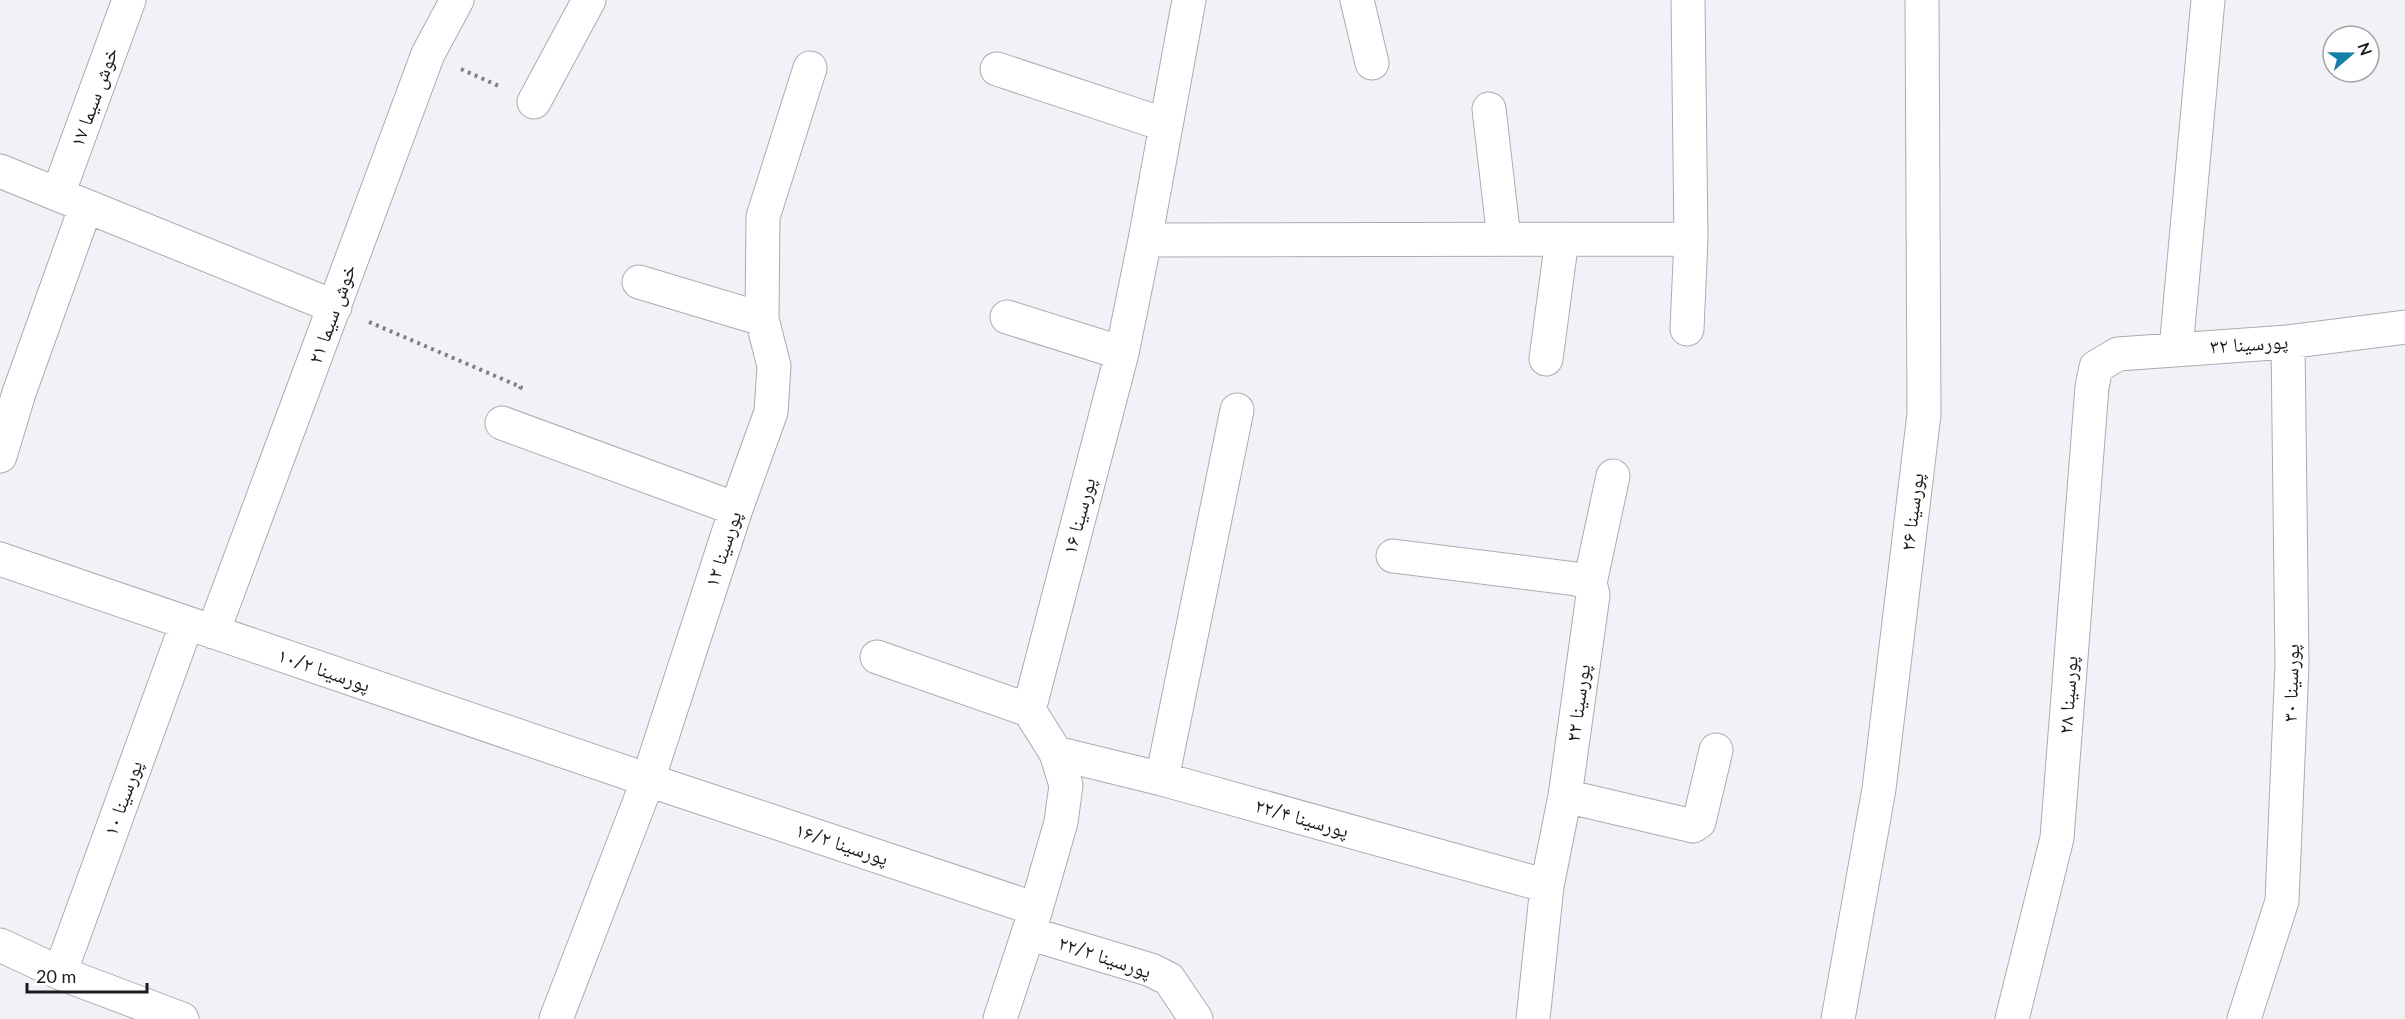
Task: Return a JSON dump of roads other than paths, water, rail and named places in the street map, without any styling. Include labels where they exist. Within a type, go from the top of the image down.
[{"type":"street","name":"خوش سیما ۱۷","points":[[0,456],[9,389],[72,200],[129,0]]},
{"type":"street","name":"خوش سیما ۲۱","points":[[200,627],[335,307],[428,54],[457,0]]},
{"type":"street","points":[[534,102],[589,0]]},
{"type":"street","name":"پورسینا ۱۶","points":[[1029,710],[1122,353],[1189,0]]},
{"type":"street","points":[[1357,0],[1372,63]]},
{"type":"street","points":[[1687,329],[1690,239],[1688,0]]},
{"type":"street","name":"پورسینا ۲۶","points":[[1838,1019],[1879,789],[1924,414],[1922,0]]},
{"type":"street","points":[[2176,349],[2208,0]]},
{"type":"street","name":"پورسینا ۱۲","points":[[556,1019],[648,780],[735,509],[771,412],[774,366],[762,319],[764,217],[810,68]]},
{"type":"street","points":[[997,69],[1166,125]]},
{"type":"street","points":[[1490,109],[1504,239]]},
{"type":"street","points":[[0,171],[335,307]]},
{"type":"street","points":[[1546,359],[1562,239]]},
{"type":"street","points":[[1145,240],[1690,239]]},
{"type":"street","points":[[639,282],[762,319]]},
{"type":"street","points":[[1007,317],[1122,353]]},
{"type":"street","name":"پورسینا ۳۲","points":[[2096,367],[2118,354],[2289,342],[2405,327]]},
{"type":"street","name":"پورسینا ۳۰","points":[[2244,1019],[2282,901],[2292,664],[2289,342]]},
{"type":"street","name":"پورسینا ۲۸","points":[[2012,1019],[2057,838],[2092,387],[2096,367]]},
{"type":"street","points":[[1162,779],[1237,410]]},
{"type":"street","points":[[502,423],[735,509]]},
{"type":"street","name":"پورسینا ۲۲","points":[[1533,1019],[1547,886],[1564,796],[1593,596],[1590,583],[1613,476]]},
{"type":"street","points":[[1393,556],[1576,579],[1590,583]]},
{"type":"street","name":"پورسینا ۱۰/۲","points":[[0,559],[648,780]]},
{"type":"street","name":"پورسینا ۱۰","points":[[60,973],[200,627]]},
{"type":"street","points":[[877,657],[1029,710],[1056,753],[1066,785],[1061,822],[1000,1019]]},
{"type":"street","points":[[1564,796],[1693,826],[1699,822],[1716,750]]},
{"type":"street","name":"پورسینا ۲۲/۴","points":[[1056,753],[1162,779],[1547,886]]},
{"type":"street","name":"پورسینا ۱۶/۲","points":[[648,780],[1032,921]]},
{"type":"street","name":"پورسینا ۲۲/۲","points":[[1032,921],[1169,979],[1196,1019]]},
{"type":"street","points":[[0,945],[60,973],[182,1019]]}]
